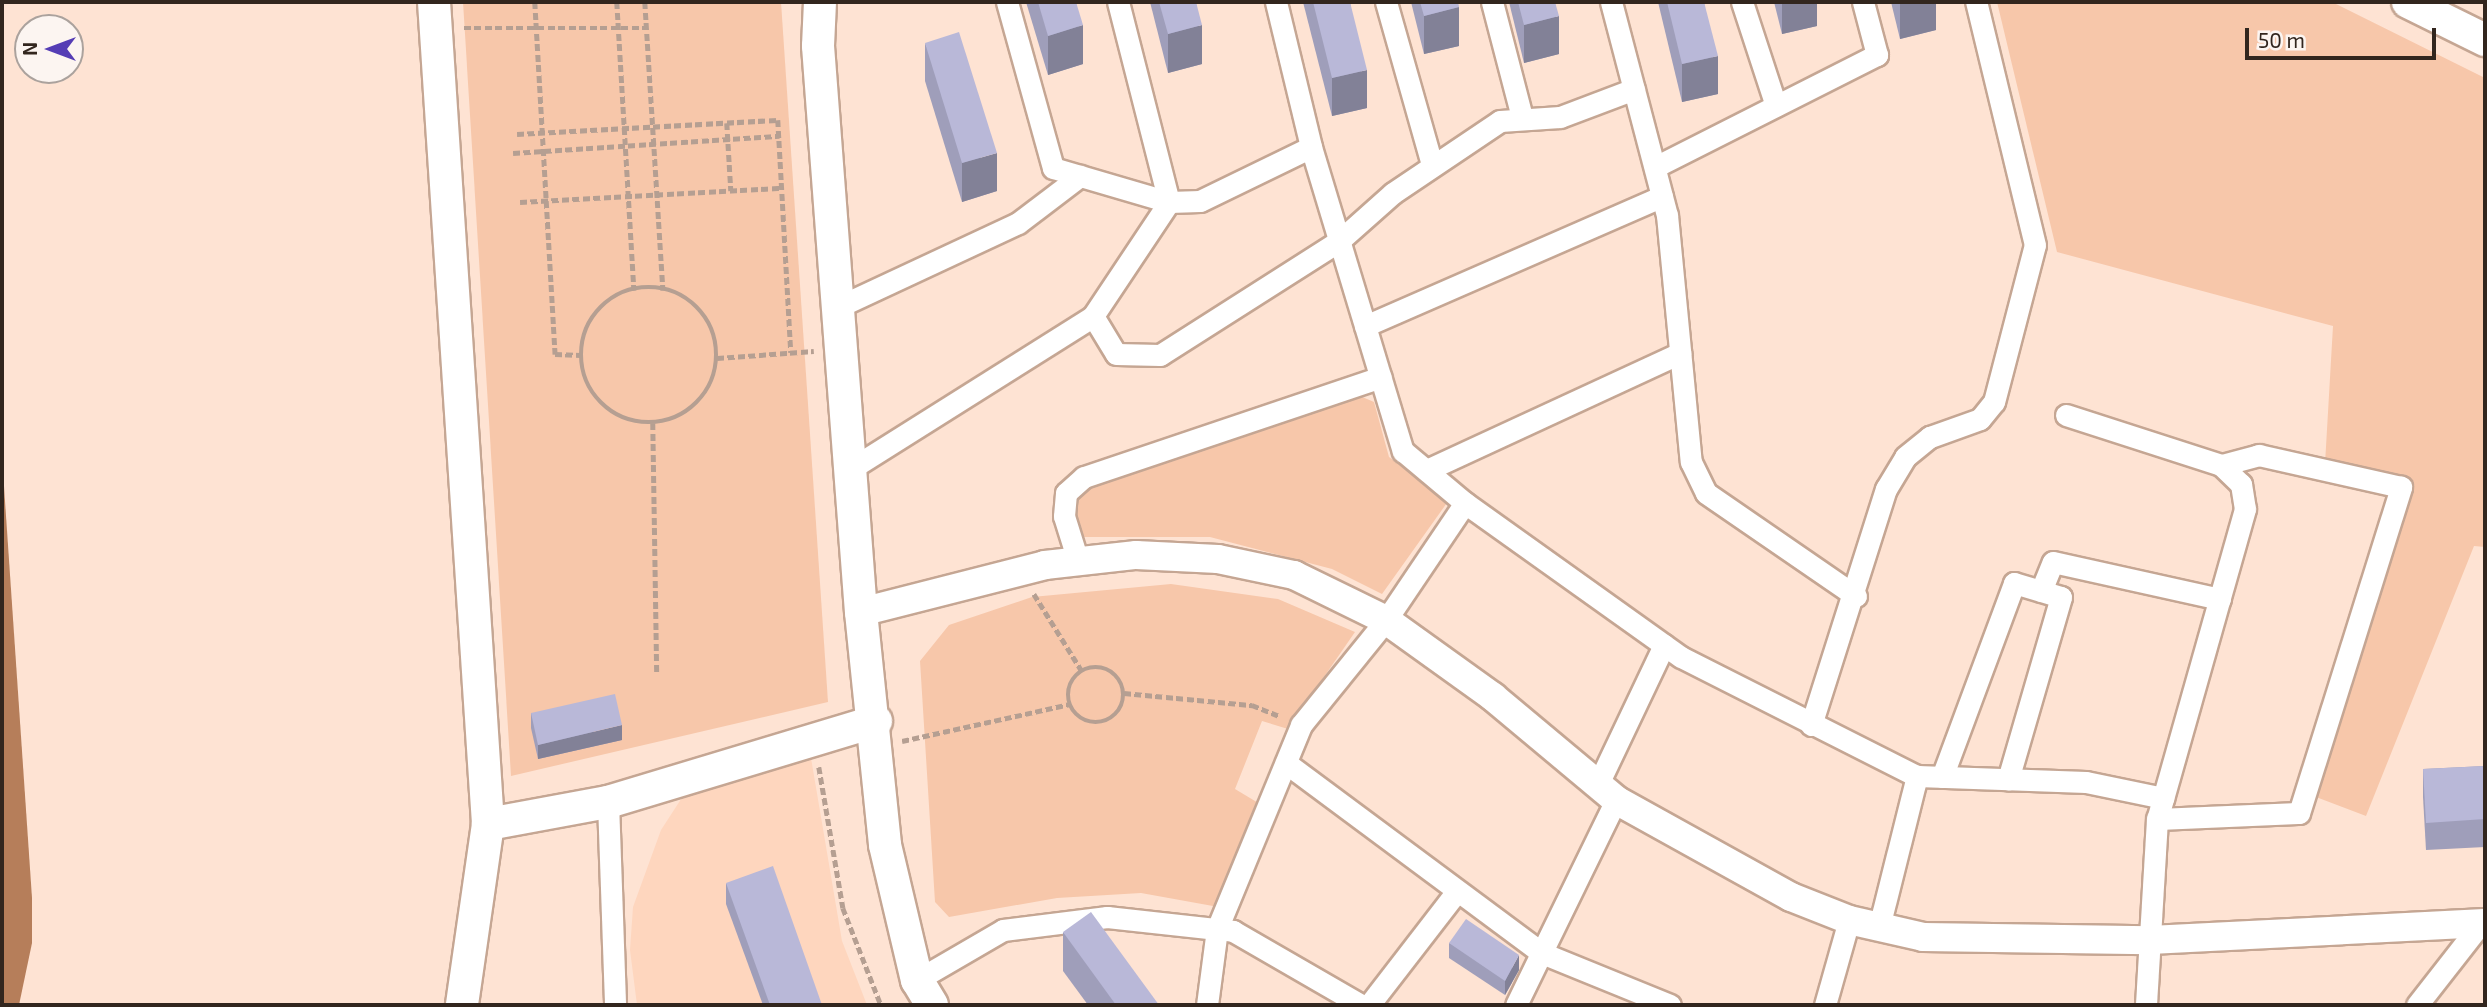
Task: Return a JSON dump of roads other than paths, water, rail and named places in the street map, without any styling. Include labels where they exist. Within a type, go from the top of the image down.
[{"type":"main road","points":[[434,2],[488,824],[462,1005]]},
{"type":"main road","points":[[802,2],[817,46]]},
{"type":"main road","points":[[820,2],[817,46],[843,349],[861,612],[877,733],[885,845],[924,993]]},
{"type":"main road","points":[[2408,2],[2485,40]]},
{"type":"main road","points":[[488,824],[608,802],[814,740],[877,733]]},
{"type":"street","points":[[1007,2],[1053,168],[1169,202],[1229,190],[1311,147]]},
{"type":"street","points":[[852,468],[1093,316],[1169,202],[1118,2]]},
{"type":"street","points":[[1276,2],[1311,147],[1403,451],[1465,503],[1664,645],[1811,725],[1917,776],[2086,782],[2160,809],[2299,813],[2401,487],[2259,455],[2221,465]]},
{"type":"street","points":[[1386,2],[1432,165]]},
{"type":"street","points":[[1492,2],[1522,117]]},
{"type":"street","points":[[1611,2],[1662,196],[1690,462],[1706,493],[1856,596]]},
{"type":"street","points":[[1742,2],[1776,106]]},
{"type":"street","points":[[1655,167],[1877,55],[1863,2]]},
{"type":"street","points":[[1811,725],[1856,596],[1886,489],[1905,457],[1930,437],[1980,419],[1994,402],[2035,245],[1976,2]]},
{"type":"street","points":[[1093,316],[1116,354],[1129,360],[1160,355],[1339,241],[1432,165],[1500,121],[1522,117],[1560,117],[1634,89]]},
{"type":"street","points":[[839,306],[1018,223],[1080,176]]},
{"type":"street","points":[[1365,326],[1662,196]]},
{"type":"street","points":[[1427,470],[1680,353]]},
{"type":"street","points":[[1078,561],[1064,516],[1066,494],[1084,477],[1381,377]]},
{"type":"street","points":[[2066,415],[2221,465],[2241,484],[2245,509],[2160,809],[2146,1005]]},
{"type":"street","points":[[1207,1005],[1217,929],[1301,725],[1386,620],[1465,503]]},
{"type":"street","points":[[861,612],[1020,571],[1078,561],[1136,555],[1218,559],[1294,575],[1386,620],[1493,697],[1607,792],[1791,897],[1849,920],[1923,937],[2150,940],[2483,923]]},
{"type":"street","points":[[2041,592],[2053,562],[2220,599]]},
{"type":"street","points":[[1942,777],[2014,583],[2060,597],[2008,779]]},
{"type":"street","points":[[1516,1005],[1542,953],[1664,645]]},
{"type":"street","points":[[1286,763],[1542,953],[1670,1005]]},
{"type":"street","points":[[1879,927],[1917,776]]},
{"type":"street","points":[[608,802],[615,1005]]},
{"type":"street","points":[[1369,1005],[1457,891]]},
{"type":"street","points":[[924,993],[1003,930],[1107,917],[1233,931],[1361,1005]]},
{"type":"street","points":[[1825,1005],[1849,920]]},
{"type":"street","points":[[2417,1005],[2483,923]]}]
